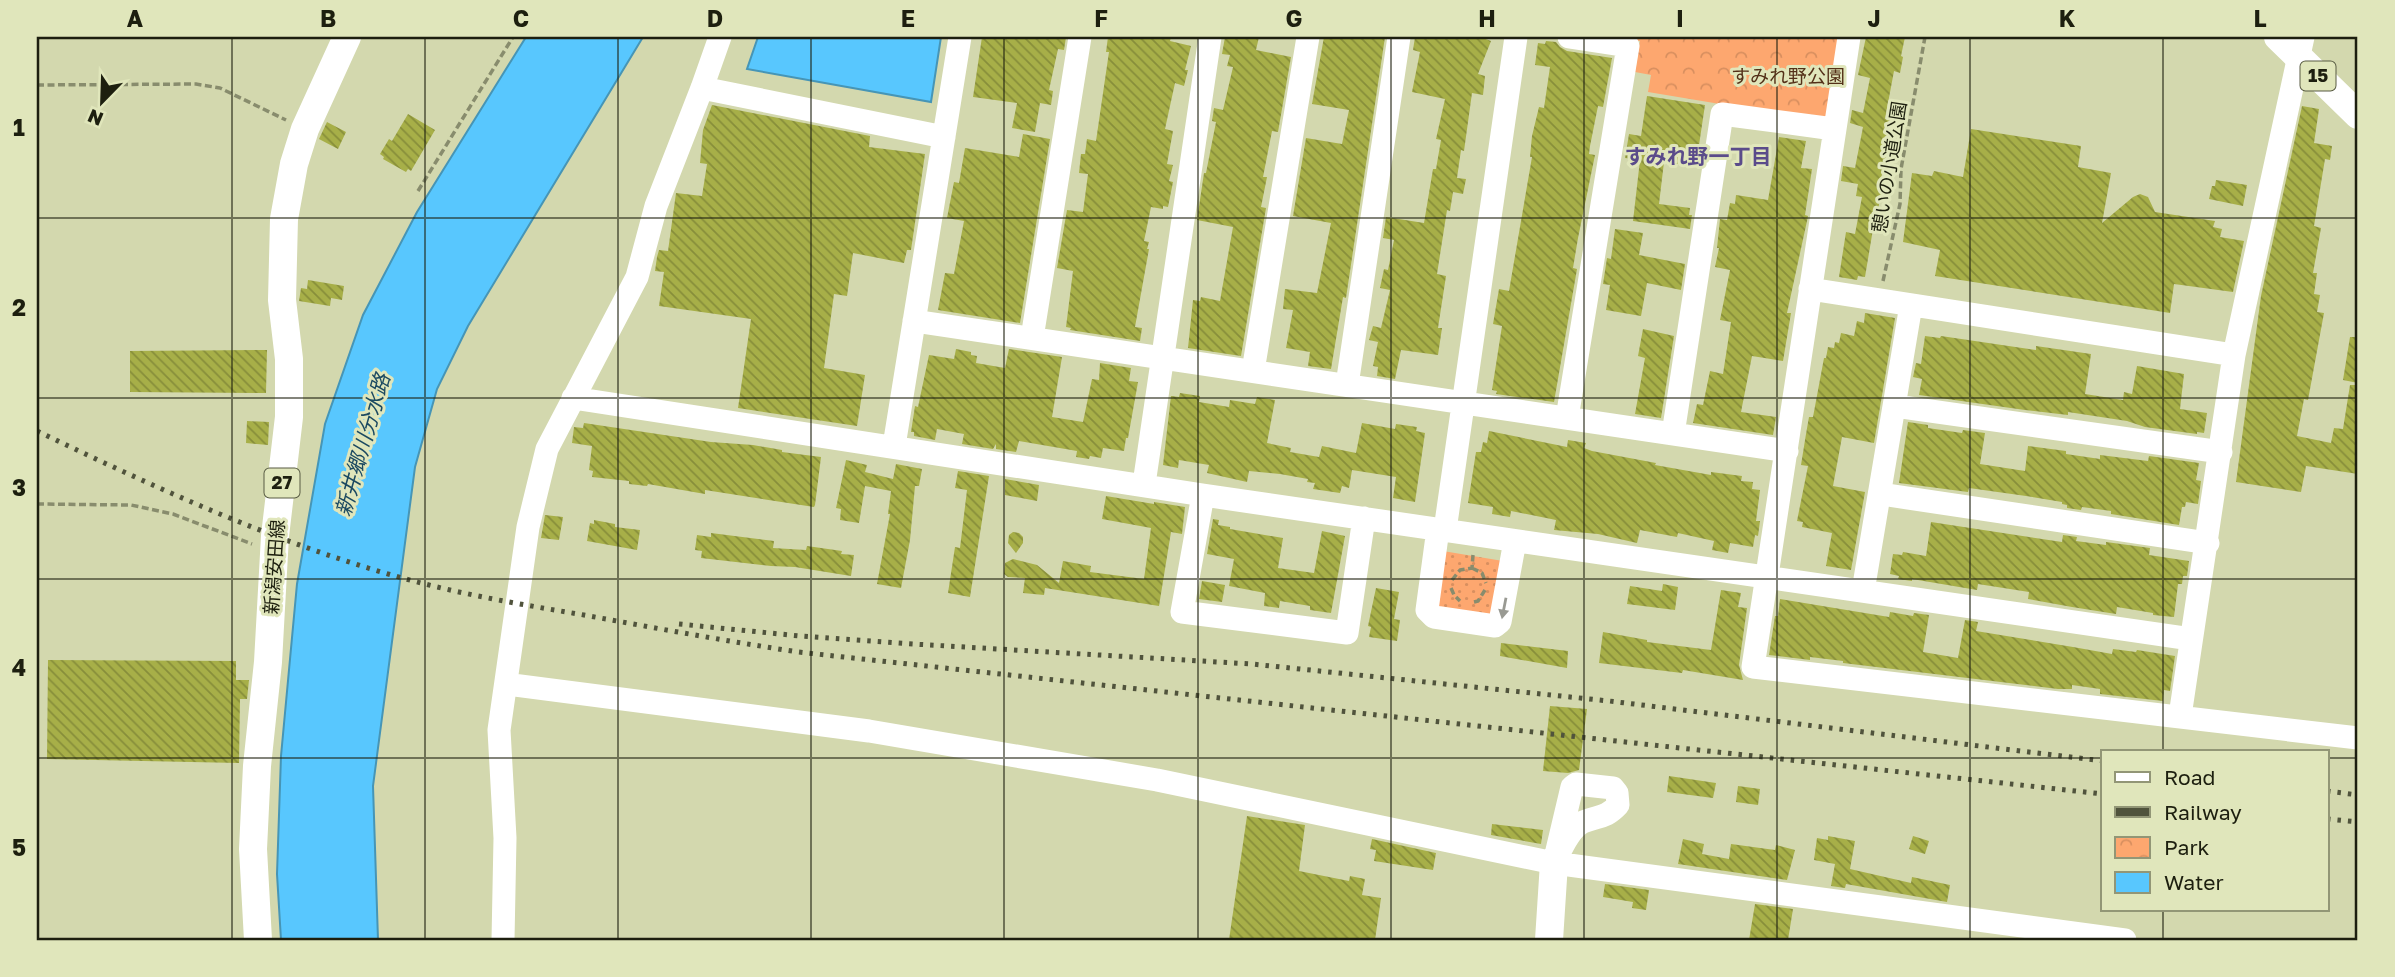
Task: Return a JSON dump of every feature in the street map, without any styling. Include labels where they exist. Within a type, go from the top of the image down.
[{"type":"main road","name":"新潟安田線","points":[[258,940],[253,849],[257,766],[268,662],[275,536],[289,417],[289,359],[282,300],[282,244],[287,192],[305,129],[347,37]]},
{"type":"main road","name":"15","points":[[2277,37],[2300,47],[2358,115]]},
{"type":"main road","points":[[1549,940],[1554,863]]},
{"type":"street","points":[[503,940],[505,838],[499,730],[527,527],[547,449],[637,277],[656,206],[720,37]]},
{"type":"street","points":[[894,446],[960,37]]},
{"type":"street","points":[[1032,338],[1080,37]]},
{"type":"street","points":[[1144,484],[1210,37]]},
{"type":"street","points":[[1253,371],[1308,37]]},
{"type":"street","points":[[1347,385],[1399,37]]},
{"type":"street","points":[[1515,541],[1500,622],[1495,626],[1434,617],[1427,610],[1463,403],[1516,37]]},
{"type":"street","points":[[1567,418],[1628,47],[1570,37]]},
{"type":"street","points":[[1849,37],[1753,667],[2358,738]]},
{"type":"street","points":[[2180,716],[2234,355],[2300,47]]},
{"type":"street","points":[[702,88],[944,136]]},
{"type":"street","points":[[1673,434],[1722,114],[1834,129]]},
{"type":"street","points":[[1810,289],[2234,355]]},
{"type":"street","points":[[1863,591],[1911,305]]},
{"type":"street","points":[[914,321],[1787,451]]},
{"type":"street","points":[[573,398],[1364,519],[2191,639]]},
{"type":"street","points":[[1895,406],[2221,452]]},
{"type":"street","points":[[1881,494],[2208,543]]},
{"type":"street","points":[[1203,495],[1182,612],[1348,633],[1364,519]]},
{"type":"street","points":[[506,684],[869,731],[1157,780],[1554,863],[2125,940]]},
{"type":"path","points":[[418,191],[513,37]]},
{"type":"path","name":"憩いの小道公園","points":[[1882,300],[1882,285],[1900,204],[1901,169],[1925,37]]},
{"type":"path","points":[[37,85],[196,84],[220,88],[305,129]]},
{"type":"path","points":[[37,504],[131,505],[173,514],[275,553]]},
{"type":"path","points":[[1472,568],[1474,554]]},
{"type":"path","points":[[1472,568],[1482,573],[1486,584],[1478,601],[1464,603],[1454,595],[1451,589],[1452,581],[1460,570],[1472,568]]},
{"type":"green space","name":"すみれ野公園","points":[[1612,37],[1841,37],[1828,122],[1648,92],[1651,75],[1635,72],[1640,41]]},
{"type":"green space","points":[[1443,551],[1503,561],[1494,616],[1436,613]]},
{"type":"water","name":"新井郷川分水路","points":[[526,37],[643,37],[468,326],[437,389],[415,467],[373,786],[378,940],[281,940],[277,874],[281,756],[297,584],[325,424],[363,315],[417,212]]},
{"type":"water","points":[[758,37],[941,37],[931,102],[747,69]]},
{"type":"building","points":[[982,37],[1066,37],[1064,50],[1058,49],[1049,90],[1053,91],[1051,105],[1040,103],[1035,132],[1012,128],[1017,103],[973,97]]},
{"type":"building","points":[[1108,37],[1171,37],[1170,41],[1191,46],[1184,86],[1175,83],[1165,129],[1173,131],[1167,164],[1173,165],[1168,207],[1151,207],[1144,241],[1149,242],[1149,249],[1135,327],[1142,328],[1140,341],[1070,330],[1071,328],[1066,327],[1073,271],[1057,268],[1067,210],[1083,212],[1088,174],[1079,173],[1081,154],[1085,154],[1087,139],[1096,141],[1109,52],[1106,52]]},
{"type":"building","points":[[1225,37],[1259,37],[1256,50],[1291,57],[1278,132],[1272,131],[1263,177],[1267,177],[1261,207],[1266,208],[1241,356],[1188,348],[1193,300],[1200,301],[1201,297],[1220,301],[1233,227],[1197,220],[1216,122],[1212,121],[1214,108],[1223,110],[1233,67],[1227,66],[1230,55],[1222,54]]},
{"type":"building","points":[[1324,37],[1385,37],[1346,298],[1343,297],[1331,369],[1308,366],[1310,352],[1286,348],[1293,310],[1283,309],[1285,289],[1317,293],[1331,223],[1293,216],[1306,138],[1342,144],[1349,110],[1312,104]]},
{"type":"building","points":[[1415,37],[1480,37],[1491,41],[1478,74],[1485,76],[1483,95],[1472,93],[1464,151],[1461,150],[1457,178],[1466,179],[1463,194],[1453,192],[1450,211],[1447,210],[1437,274],[1446,276],[1438,328],[1442,328],[1438,355],[1401,350],[1395,379],[1377,376],[1378,367],[1373,366],[1378,342],[1369,340],[1373,326],[1381,328],[1390,290],[1380,288],[1384,269],[1388,270],[1394,240],[1383,238],[1386,217],[1424,223],[1441,140],[1436,139],[1445,99],[1412,92],[1420,52],[1413,50]]},
{"type":"building","points":[[1866,37],[1905,37],[1900,73],[1894,71],[1885,119],[1893,120],[1881,179],[1875,230],[1873,229],[1865,277],[1858,276],[1857,280],[1839,277],[1846,232],[1855,234],[1862,197],[1856,196],[1858,184],[1841,181],[1843,166],[1855,168],[1863,127],[1850,123],[1852,110],[1863,113],[1870,78],[1858,75]]},
{"type":"building","points":[[1546,41],[1556,42],[1567,51],[1612,58],[1603,107],[1598,106],[1590,146],[1589,154],[1595,155],[1573,268],[1577,269],[1554,402],[1496,394],[1497,391],[1492,390],[1502,326],[1493,324],[1499,289],[1509,291],[1532,157],[1532,136],[1539,107],[1544,108],[1550,67],[1535,65],[1538,43],[1545,44]]},
{"type":"building","points":[[1647,96],[1705,105],[1699,145],[1703,146],[1700,167],[1664,162],[1659,204],[1690,208],[1690,229],[1633,221],[1640,160],[1625,158],[1629,134],[1641,136]]},
{"type":"building","points":[[712,105],[870,136],[869,147],[925,154],[911,250],[907,250],[904,263],[853,253],[847,296],[834,294],[824,368],[865,375],[857,426],[738,408],[751,319],[659,306],[664,272],[655,271],[657,257],[659,250],[668,251],[676,193],[702,196],[707,164],[700,163],[703,130]]},
{"type":"building","points":[[2302,106],[2319,109],[2314,143],[2332,146],[2330,160],[2325,159],[2314,226],[2321,228],[2313,273],[2317,273],[2314,294],[2320,295],[2317,312],[2324,313],[2308,400],[2304,399],[2297,436],[2331,443],[2334,428],[2343,429],[2350,385],[2358,385],[2358,474],[2306,466],[2301,492],[2236,482],[2261,296]]},
{"type":"building","points":[[408,114],[435,130],[411,171],[408,169],[406,172],[383,159],[380,154],[389,139],[392,141]]},
{"type":"building","points":[[327,122],[346,132],[338,149],[319,139]]},
{"type":"building","points":[[1971,129],[2081,146],[2078,167],[2111,173],[2102,223],[2140,194],[2148,197],[2155,212],[2215,221],[2213,227],[2222,229],[2220,237],[2244,241],[2233,292],[2174,284],[2170,313],[1935,276],[1940,250],[1903,242],[1912,173],[1932,176],[1934,171],[1963,177]]},
{"type":"building","points":[[1023,134],[1050,139],[1020,323],[938,310],[945,273],[954,274],[964,221],[947,218],[954,182],[959,183],[965,148],[1019,157]]},
{"type":"building","points":[[1779,137],[1806,141],[1801,168],[1812,169],[1805,215],[1808,216],[1787,313],[1791,313],[1783,361],[1752,356],[1741,412],[1776,417],[1773,435],[1693,423],[1697,404],[1703,405],[1710,371],[1723,374],[1731,322],[1720,320],[1730,270],[1715,267],[1720,219],[1727,220],[1730,203],[1735,204],[1736,195],[1768,200]]},
{"type":"building","points":[[2216,180],[2247,185],[2243,206],[2209,199]]},
{"type":"building","points":[[1615,229],[1643,233],[1639,255],[1685,264],[1681,290],[1647,283],[1641,316],[1606,310],[1610,285],[1603,284],[1607,258],[1611,259]]},
{"type":"building","points":[[308,280],[344,286],[342,300],[331,298],[330,306],[299,301],[301,288],[307,289]]},
{"type":"building","points":[[1865,313],[1895,318],[1874,443],[1842,437],[1833,486],[1865,492],[1851,570],[1826,566],[1832,533],[1802,527],[1803,522],[1797,521],[1808,466],[1801,465],[1806,434],[1809,417],[1813,417],[1824,358],[1828,347],[1834,348],[1835,342],[1839,343],[1841,333],[1854,336],[1857,321],[1864,323]]},
{"type":"building","points":[[1643,329],[1674,336],[1661,418],[1635,414],[1645,358],[1638,356]]},
{"type":"building","points":[[1925,336],[2091,354],[2085,394],[2123,400],[2124,392],[2132,394],[2137,366],[2184,374],[2180,409],[2207,413],[2204,433],[2145,427],[2127,421],[2068,412],[2068,415],[1919,395],[1922,379],[1913,377],[1916,363],[1921,364]]},
{"type":"building","points":[[2350,337],[2358,337],[2358,383],[2343,380]]},
{"type":"building","points":[[956,349],[977,356],[976,363],[1005,368],[1009,349],[1062,357],[1052,417],[1083,422],[1092,379],[1099,380],[1100,363],[1131,368],[1129,381],[1138,382],[1124,451],[1103,448],[1101,458],[1090,456],[1089,459],[1076,457],[1077,451],[1019,441],[1016,452],[996,449],[996,444],[993,449],[962,444],[964,434],[937,429],[935,440],[914,436],[914,432],[911,432],[915,406],[918,407],[929,355],[954,359]]},
{"type":"building","points":[[267,350],[266,393],[130,392],[130,351]]},
{"type":"building","points":[[1180,393],[1200,396],[1199,402],[1229,407],[1230,400],[1255,404],[1257,397],[1275,400],[1267,443],[1291,448],[1290,452],[1319,457],[1322,446],[1356,453],[1362,423],[1395,429],[1396,424],[1417,427],[1416,431],[1425,433],[1415,502],[1393,498],[1396,477],[1352,470],[1349,488],[1342,486],[1340,493],[1313,489],[1315,483],[1307,482],[1308,479],[1280,474],[1249,471],[1247,482],[1207,473],[1209,465],[1179,460],[1178,468],[1163,465],[1171,396],[1179,397]]},
{"type":"building","points":[[247,421],[269,422],[268,445],[246,443]]},
{"type":"building","points":[[1908,422],[1962,433],[1963,430],[1985,433],[1980,464],[2025,471],[2028,446],[2100,459],[2100,455],[2148,461],[2149,456],[2199,463],[2196,480],[2201,481],[2198,504],[2186,502],[2185,507],[2182,507],[2179,525],[2111,514],[2111,511],[2067,508],[2062,502],[2026,496],[1969,488],[1968,492],[1899,483]]},
{"type":"building","points":[[584,423],[711,442],[753,445],[821,457],[815,505],[814,507],[705,490],[705,494],[592,477],[593,471],[589,470],[592,446],[572,443],[574,427],[583,428]]},
{"type":"building","points":[[1489,431],[1567,447],[1568,440],[1586,443],[1584,448],[1592,451],[1656,463],[1655,465],[1711,475],[1711,472],[1742,476],[1741,481],[1753,482],[1752,489],[1760,490],[1756,521],[1760,521],[1758,536],[1755,535],[1753,547],[1730,543],[1728,553],[1712,550],[1714,541],[1678,533],[1677,537],[1640,530],[1637,543],[1598,534],[1554,530],[1556,520],[1511,511],[1510,517],[1492,514],[1493,507],[1468,503],[1476,452],[1481,452],[1483,442],[1487,443]]},
{"type":"building","points":[[846,460],[867,465],[865,472],[893,479],[896,464],[922,469],[919,486],[915,486],[910,540],[901,588],[877,584],[890,514],[891,491],[865,486],[859,523],[840,520],[841,509],[836,508]]},
{"type":"building","points":[[958,471],[989,476],[970,597],[948,593],[955,547],[960,548],[967,490],[955,488]]},
{"type":"building","points":[[1005,479],[1039,485],[1037,501],[1005,495]]},
{"type":"building","points":[[1106,496],[1185,507],[1182,534],[1171,532],[1159,606],[1045,588],[1044,595],[1023,593],[1025,578],[1008,577],[1004,574],[1005,563],[1013,559],[1037,565],[1059,583],[1063,561],[1091,566],[1090,572],[1144,579],[1151,528],[1102,519]]},
{"type":"building","points":[[545,515],[563,517],[559,540],[541,538]]},
{"type":"building","points":[[1213,519],[1219,520],[1218,525],[1230,529],[1283,538],[1278,568],[1314,573],[1322,531],[1345,536],[1331,613],[1280,601],[1279,608],[1264,606],[1265,593],[1229,586],[1234,559],[1207,554]]},
{"type":"building","points":[[594,520],[615,524],[615,527],[640,530],[637,550],[587,541],[590,523],[594,524]]},
{"type":"building","points":[[1931,522],[2062,542],[2063,535],[2077,537],[2076,541],[2150,548],[2149,555],[2189,561],[2187,576],[2183,576],[2182,584],[2178,584],[2174,617],[2117,607],[2116,614],[2028,599],[2029,592],[1978,584],[1977,590],[1898,579],[1899,576],[1890,574],[1893,554],[1902,555],[1903,552],[1926,556]]},
{"type":"building","points":[[1013,532],[1023,537],[1023,543],[1016,553],[1008,543],[1009,535]]},
{"type":"building","points":[[711,533],[774,541],[773,548],[806,550],[807,546],[842,551],[841,554],[854,555],[851,576],[795,567],[701,558],[702,551],[695,550],[697,535],[711,537]]},
{"type":"building","points":[[1202,581],[1225,585],[1222,602],[1199,599]]},
{"type":"building","points":[[1663,584],[1678,587],[1675,610],[1627,604],[1630,586],[1662,591]]},
{"type":"building","points":[[1376,588],[1399,592],[1394,619],[1400,620],[1397,641],[1369,637],[1371,627],[1368,626]]},
{"type":"building","points":[[1721,590],[1741,593],[1738,607],[1747,608],[1739,665],[1743,680],[1683,670],[1682,673],[1599,663],[1603,632],[1647,642],[1711,650]]},
{"type":"building","points":[[1780,599],[1889,617],[1890,612],[1913,616],[1914,613],[1929,615],[1923,652],[1958,658],[1965,620],[1978,622],[1976,631],[2112,654],[2113,649],[2175,656],[2170,691],[2164,690],[2163,701],[2100,694],[2100,689],[2072,685],[2072,689],[2058,689],[1810,657],[1810,660],[1769,655]]},
{"type":"building","points":[[1501,643],[1568,651],[1567,668],[1500,656]]},
{"type":"building","points":[[48,660],[236,661],[236,680],[249,680],[247,699],[240,699],[239,763],[47,759]]},
{"type":"building","points":[[1550,706],[1587,709],[1579,770],[1568,773],[1543,771]]},
{"type":"building","points":[[1669,776],[1716,783],[1713,798],[1667,792]]},
{"type":"building","points":[[1738,786],[1760,789],[1758,805],[1736,802]]},
{"type":"building","points":[[1247,816],[1305,825],[1299,871],[1349,881],[1350,876],[1365,879],[1362,895],[1381,898],[1375,940],[1229,940]]},
{"type":"building","points":[[1492,824],[1543,830],[1541,844],[1491,835]]},
{"type":"building","points":[[1828,836],[1855,841],[1850,869],[1911,883],[1912,877],[1950,885],[1947,902],[1846,884],[1845,888],[1831,886],[1835,864],[1814,860],[1817,838],[1828,840]]},
{"type":"building","points":[[1913,836],[1929,841],[1925,854],[1909,849]]},
{"type":"building","points":[[1372,839],[1436,853],[1433,870],[1374,861],[1376,850],[1370,849]]},
{"type":"building","points":[[1683,839],[1704,844],[1702,854],[1729,859],[1731,844],[1775,850],[1776,845],[1795,850],[1787,880],[1678,864]]},
{"type":"building","points":[[1605,884],[1649,890],[1646,910],[1632,908],[1633,902],[1603,897]]},
{"type":"building","points":[[1755,904],[1793,909],[1788,940],[1749,940]]},
{"type":"railway","points":[[37,431],[218,513],[358,565],[472,595],[691,634],[798,652],[2101,794]]},
{"type":"railway","points":[[679,624],[913,644],[1252,664],[1609,701],[2101,761]]},
{"type":"railway","points":[[2328,791],[2358,795]]},
{"type":"railway","points":[[2328,819],[2358,822]]},
{"type":"district","name":"すみれ野一丁目","points":[[1698,157]]}]
